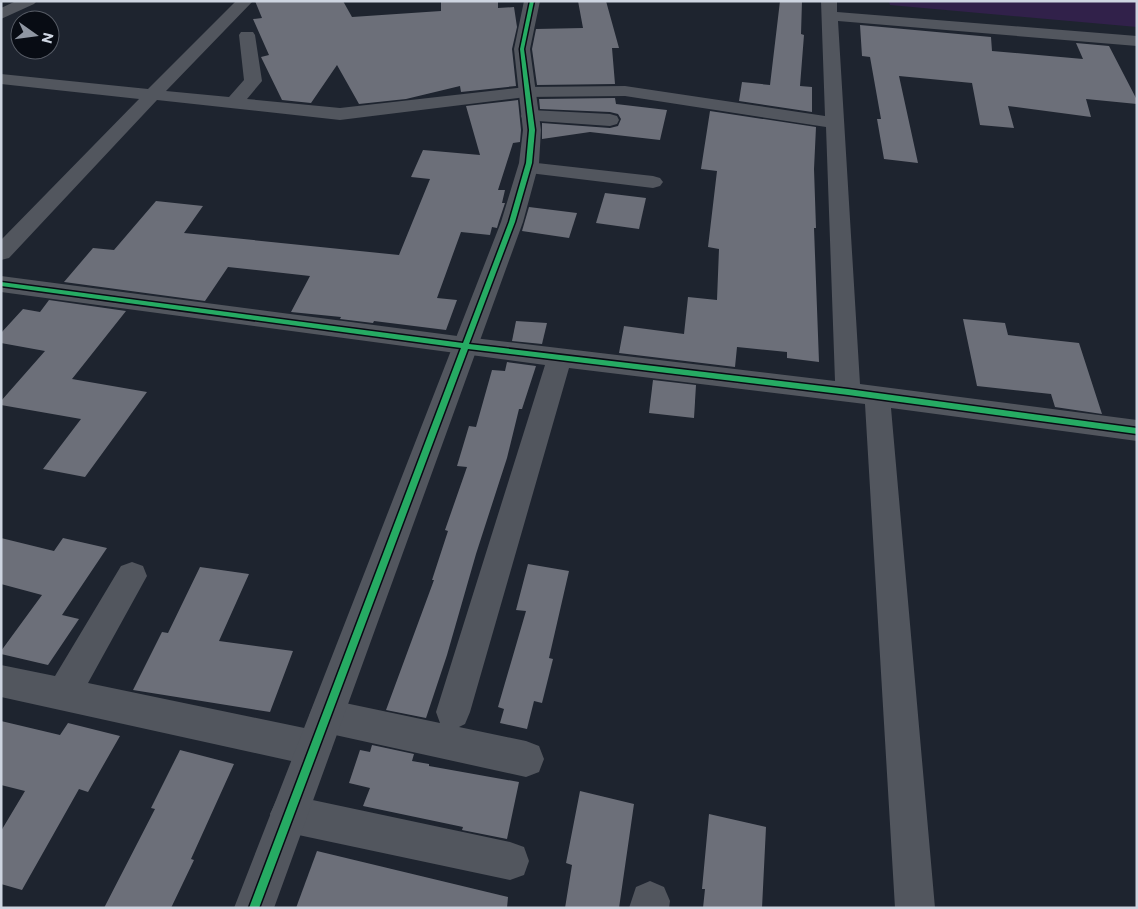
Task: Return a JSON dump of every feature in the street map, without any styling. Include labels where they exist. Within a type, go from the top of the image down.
[{"type":"street","points":[[1,14],[29,1]]},
{"type":"street","points":[[1,253],[245,1]]},
{"type":"street","points":[[254,908],[512,222],[528,168],[532,130],[522,49],[532,1]]},
{"type":"street","points":[[915,908],[835,123],[829,8],[1132,41],[1137,56]]},
{"type":"street","points":[[234,103],[253,81],[247,35]]},
{"type":"street","points":[[1,79],[340,114],[526,92],[625,91],[835,123]]},
{"type":"street","points":[[530,116],[610,120]]},
{"type":"street","points":[[528,168],[653,182]]},
{"type":"street","points":[[1,284],[465,346],[862,394],[1137,431]]},
{"type":"street","points":[[453,712],[560,357]]},
{"type":"street","points":[[64,694],[132,576]]},
{"type":"street","points":[[1,680],[314,748]]},
{"type":"street","points":[[326,716],[526,759]]},
{"type":"street","points":[[289,814],[510,862]]},
{"type":"shaded area","points":[[889,1],[1137,1],[1137,27],[890,5]]},
{"type":"building","points":[[255,1],[343,1],[352,17],[441,11],[441,1],[498,1],[498,8],[514,7],[517,27],[512,49],[516,86],[461,92],[460,86],[406,99],[359,104],[337,65],[311,103],[282,100],[261,57],[269,55],[253,19],[262,18]]},
{"type":"building","points":[[578,1],[606,1],[619,48],[612,48],[615,84],[537,85],[532,49],[536,29],[583,28]]},
{"type":"building","points":[[780,1],[802,1],[801,34],[804,35],[800,86],[812,87],[812,112],[739,101],[742,82],[770,85]]},
{"type":"building","points":[[860,25],[991,37],[992,51],[1083,59],[1076,43],[1109,46],[1137,100],[1137,104],[1086,99],[1091,117],[1008,106],[1014,128],[980,125],[972,83],[899,76],[918,163],[884,159],[877,119],[881,119],[870,57],[862,56]]},
{"type":"building","points":[[615,98],[616,104],[667,110],[660,140],[590,132],[542,139],[542,123],[610,128],[618,126],[621,119],[618,114],[610,112],[540,109],[539,99]]},
{"type":"building","points":[[518,100],[521,130],[520,142],[513,143],[498,190],[505,190],[502,203],[505,203],[497,228],[492,227],[490,235],[461,232],[437,298],[457,300],[446,330],[291,312],[310,276],[228,267],[205,301],[64,282],[93,248],[114,250],[156,201],[203,206],[184,233],[399,255],[430,179],[411,177],[423,150],[480,155],[466,106]]},
{"type":"building","points":[[710,111],[816,127],[814,169],[816,228],[814,228],[819,362],[787,358],[787,352],[737,347],[735,367],[619,353],[624,326],[684,334],[688,297],[717,300],[719,249],[708,247],[717,171],[701,169]]},
{"type":"building","points":[[605,193],[646,198],[639,229],[596,223]]},
{"type":"building","points":[[529,207],[577,213],[569,238],[522,231]]},
{"type":"building","points":[[49,300],[126,311],[72,379],[147,392],[85,477],[43,469],[81,419],[1,405],[1,401],[45,351],[1,343],[1,333],[23,309],[40,312]]},
{"type":"building","points":[[963,319],[1005,323],[1008,335],[1079,343],[1102,414],[1055,407],[1051,394],[977,386]]},
{"type":"building","points":[[516,321],[547,323],[542,344],[512,341]]},
{"type":"building","points":[[507,362],[536,366],[522,409],[519,409],[507,458],[426,718],[386,710],[434,580],[432,580],[448,531],[445,530],[467,467],[457,466],[469,426],[476,427],[492,370],[505,371]]},
{"type":"building","points":[[653,380],[696,385],[694,418],[649,413]]},
{"type":"building","points":[[1,538],[54,551],[63,538],[107,548],[62,615],[79,619],[48,665],[1,654],[1,651],[42,595],[1,584]]},
{"type":"building","points":[[528,564],[569,571],[549,658],[553,659],[542,703],[534,701],[527,729],[500,723],[504,709],[498,707],[526,611],[516,610]]},
{"type":"building","points":[[200,567],[249,574],[219,641],[293,651],[270,712],[133,690],[162,632],[168,633]]},
{"type":"building","points":[[1,721],[60,735],[68,723],[120,736],[88,792],[79,789],[22,890],[1,884],[1,831],[25,791],[1,785]]},
{"type":"building","points":[[372,745],[414,754],[412,761],[429,764],[429,766],[519,782],[507,839],[462,830],[463,827],[363,806],[370,788],[349,783],[360,750],[370,752]]},
{"type":"building","points":[[180,750],[234,764],[191,859],[194,860],[171,908],[104,908],[155,809],[151,808]]},
{"type":"building","points":[[580,791],[634,804],[619,908],[565,908],[572,865],[566,863]]},
{"type":"building","points":[[709,814],[766,827],[762,908],[703,908],[705,889],[702,889]]},
{"type":"building","points":[[317,851],[508,897],[507,908],[296,908]]},
{"type":"cycle path","points":[[254,908],[512,222],[529,163],[532,130],[522,49],[532,1]]},
{"type":"cycle path","points":[[1,284],[465,346],[848,392],[1137,431]]}]
